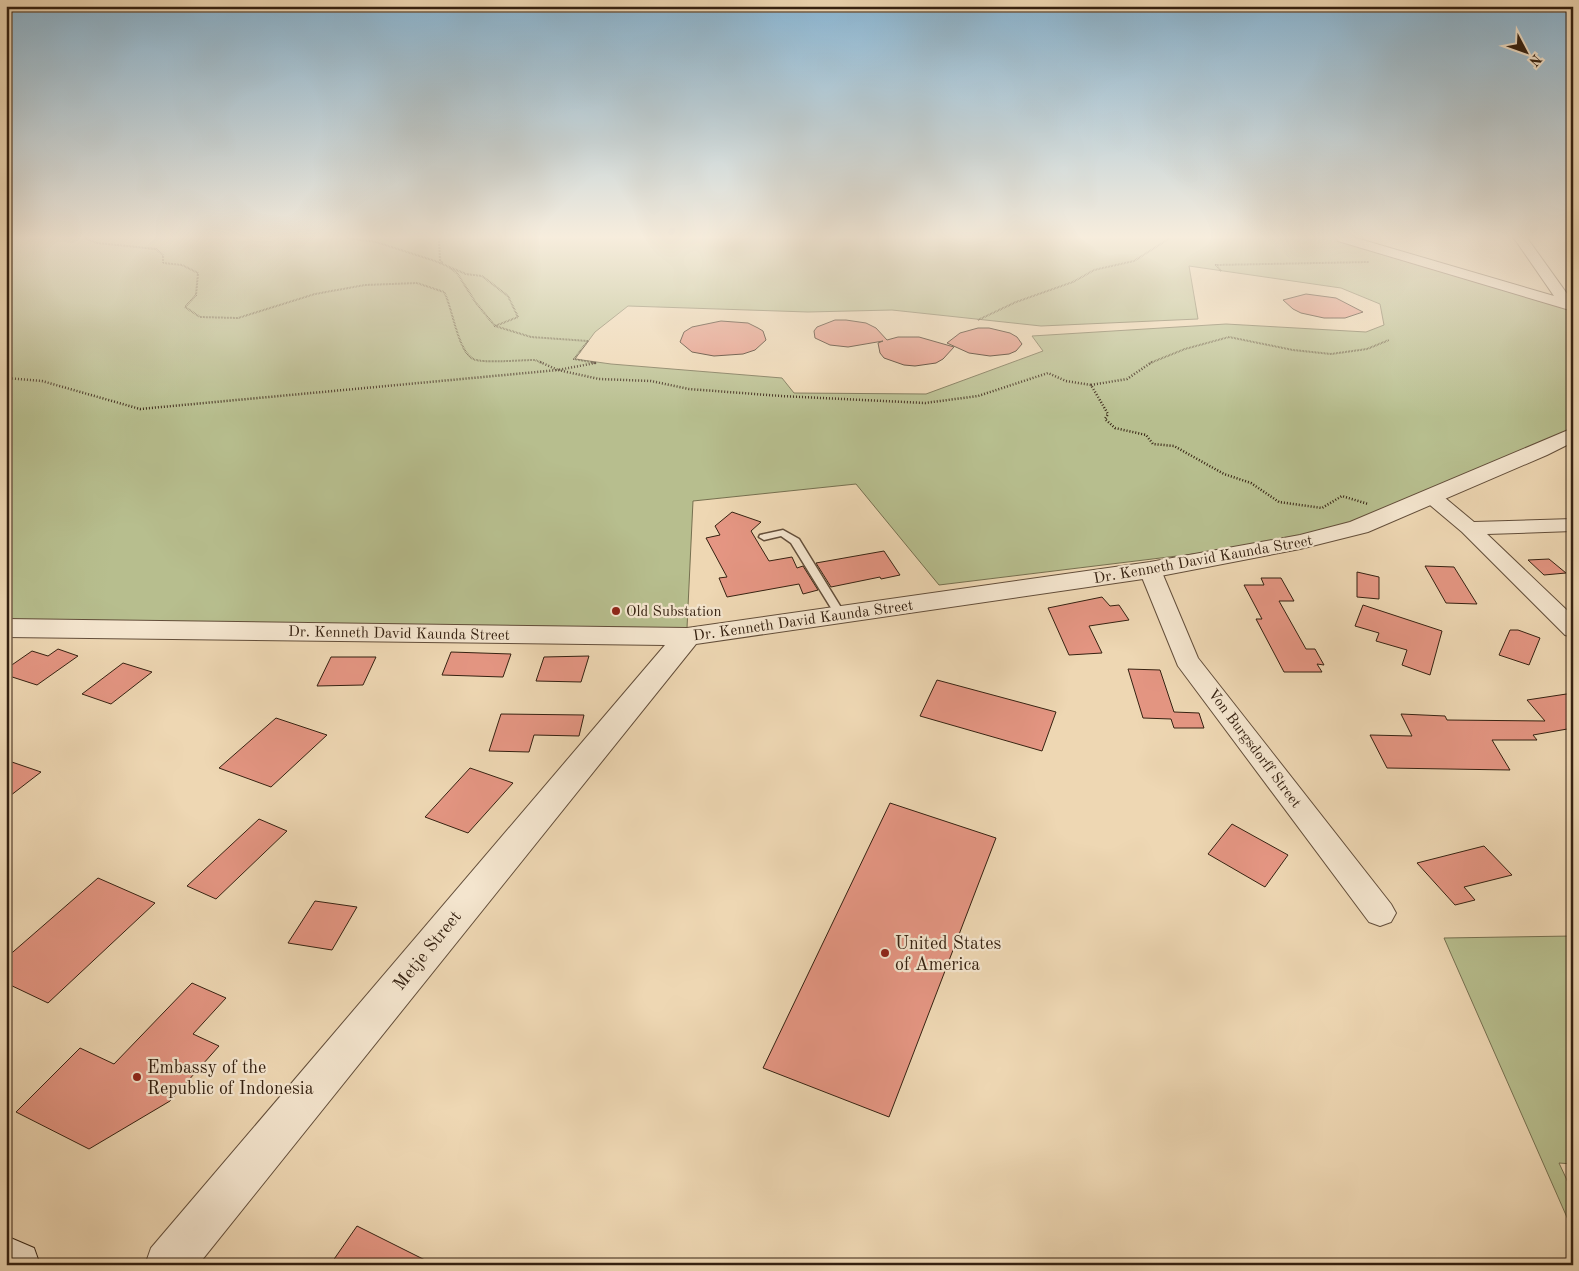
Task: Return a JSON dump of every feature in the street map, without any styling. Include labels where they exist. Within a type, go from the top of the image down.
[{"type":"street","points":[[1541,297],[1570,306]]},
{"type":"street","name":"Dr. Kenneth David Kaunda Street","points":[[6,628],[687,637],[1150,570],[1332,535],[1359,527],[1573,434]]},
{"type":"street","points":[[1431,496],[1469,528],[1573,630]]},
{"type":"street","points":[[1469,528],[1573,525]]},
{"type":"street","name":"Von Burgsdorff Street","points":[[1150,570],[1187,660],[1380,914]]},
{"type":"street","name":"Metje Street","points":[[168,1265],[687,637]]},
{"type":"street","points":[[6,1259],[17,1265]]},
{"type":"lane","points":[[764,537],[783,533],[795,541],[840,614]]},
{"type":"path","points":[[194,297],[185,307],[200,317],[238,318],[306,297]]},
{"type":"path","points":[[446,297],[463,350],[475,360],[535,360],[558,370],[600,379],[651,381],[689,389],[781,396],[925,403],[978,396],[1048,372],[1066,381],[1091,385],[1127,378],[1150,363],[1185,349],[1229,337],[1292,350],[1331,354],[1367,348],[1389,340]]},
{"type":"path","points":[[6,378],[42,381],[140,409],[558,370],[595,363],[574,359],[588,341],[532,337],[495,326],[472,297]]},
{"type":"path","points":[[495,326],[518,317],[509,297]]},
{"type":"path","points":[[978,320],[1030,297]]},
{"type":"path","points":[[1091,385],[1108,414],[1105,419],[1115,428],[1146,435],[1154,444],[1174,446],[1224,474],[1251,483],[1279,502],[1322,508],[1342,496],[1397,511]]},
{"type":"green space","points":[[6,297],[1194,297],[1198,319],[1041,326],[892,310],[808,312],[628,306],[595,332],[575,359],[611,364],[782,378],[794,393],[926,394],[1043,351],[1032,336],[1226,324],[1366,332],[1384,325],[1380,304],[1364,297],[1538,297],[1573,308],[1573,434],[1359,527],[1218,551],[939,585],[856,484],[693,501],[687,628],[6,620]]},
{"type":"green space","points":[[1573,936],[1573,1164],[1559,1163],[1573,1193],[1573,1231],[1444,938]]},
{"type":"building","points":[[1293,297],[1336,298],[1363,312],[1345,318],[1324,318],[1301,313],[1283,300]]},
{"type":"building","points":[[835,320],[866,323],[876,328],[887,340],[898,337],[919,337],[954,347],[943,359],[936,363],[915,366],[904,365],[884,358],[880,353],[878,343],[883,341],[848,347],[830,345],[815,338],[814,331],[817,327]]},
{"type":"building","points":[[721,321],[748,323],[763,331],[766,340],[755,350],[743,354],[714,356],[692,352],[680,342],[684,332],[692,327]]},
{"type":"building","points":[[978,328],[989,328],[1010,333],[1017,337],[1022,344],[1016,351],[1009,354],[990,356],[969,353],[947,343],[960,333]]},
{"type":"building","points":[[732,512],[761,522],[751,531],[769,561],[792,557],[797,568],[803,566],[818,590],[803,594],[799,584],[727,597],[719,578],[727,577],[706,538],[720,535],[715,526]]},
{"type":"building","points":[[884,551],[900,575],[831,587],[816,563]]},
{"type":"building","points":[[1549,559],[1566,573],[1544,575],[1528,560]]},
{"type":"building","points":[[1425,566],[1454,567],[1477,604],[1446,603]]},
{"type":"building","points":[[1357,572],[1379,577],[1379,599],[1357,597]]},
{"type":"building","points":[[1261,578],[1281,578],[1294,601],[1279,601],[1306,649],[1315,649],[1324,665],[1317,664],[1322,672],[1284,672],[1256,619],[1262,619],[1244,585],[1264,585]]},
{"type":"building","points":[[1102,597],[1110,606],[1119,605],[1129,620],[1089,626],[1102,653],[1069,655],[1048,608]]},
{"type":"building","points":[[1363,605],[1442,631],[1430,675],[1402,665],[1407,650],[1376,641],[1379,633],[1355,626]]},
{"type":"building","points":[[1510,630],[1518,630],[1540,638],[1529,665],[1499,655]]},
{"type":"building","points":[[58,649],[78,656],[37,685],[6,675],[6,669],[32,651],[48,656]]},
{"type":"building","points":[[451,652],[511,654],[503,677],[442,675]]},
{"type":"building","points":[[589,656],[581,682],[536,681],[544,657]]},
{"type":"building","points":[[331,657],[376,657],[363,685],[317,686]]},
{"type":"building","points":[[123,663],[152,672],[111,704],[82,694]]},
{"type":"building","points":[[1128,669],[1160,670],[1174,712],[1199,713],[1204,728],[1174,728],[1171,719],[1143,718]]},
{"type":"building","points":[[937,680],[1056,712],[1042,751],[920,716]]},
{"type":"building","points":[[1573,693],[1573,728],[1533,735],[1537,740],[1492,740],[1510,770],[1387,768],[1370,735],[1412,736],[1401,714],[1445,716],[1447,720],[1545,721],[1527,700]]},
{"type":"building","points":[[501,714],[584,715],[579,736],[534,735],[529,752],[489,751]]},
{"type":"building","points":[[276,718],[327,735],[271,787],[219,768]]},
{"type":"building","points":[[6,760],[41,772],[6,799]]},
{"type":"building","points":[[470,768],[513,783],[468,833],[425,817]]},
{"type":"building","name":"United States of America","points":[[890,803],[996,838],[889,1117],[763,1068]]},
{"type":"building","points":[[259,819],[287,831],[216,899],[187,886]]},
{"type":"building","points":[[1232,824],[1288,855],[1265,887],[1208,854]]},
{"type":"building","points":[[1484,846],[1512,875],[1464,887],[1475,900],[1455,905],[1417,863]]},
{"type":"building","points":[[98,878],[155,903],[48,1003],[6,983],[6,958]]},
{"type":"building","points":[[315,901],[357,907],[332,950],[288,943]]},
{"type":"building","points":[[192,983],[226,998],[193,1034],[219,1046],[170,1101],[89,1149],[16,1112],[80,1048],[114,1064]]},
{"type":"building","points":[[357,1226],[435,1265],[330,1265]]},
{"type":"place","name":"Old Substation","points":[[616,611]]},
{"type":"place","name":"United States of America","points":[[885,953]]},
{"type":"place","name":"Embassy of the Republic of Indonesia","points":[[137,1077]]}]
